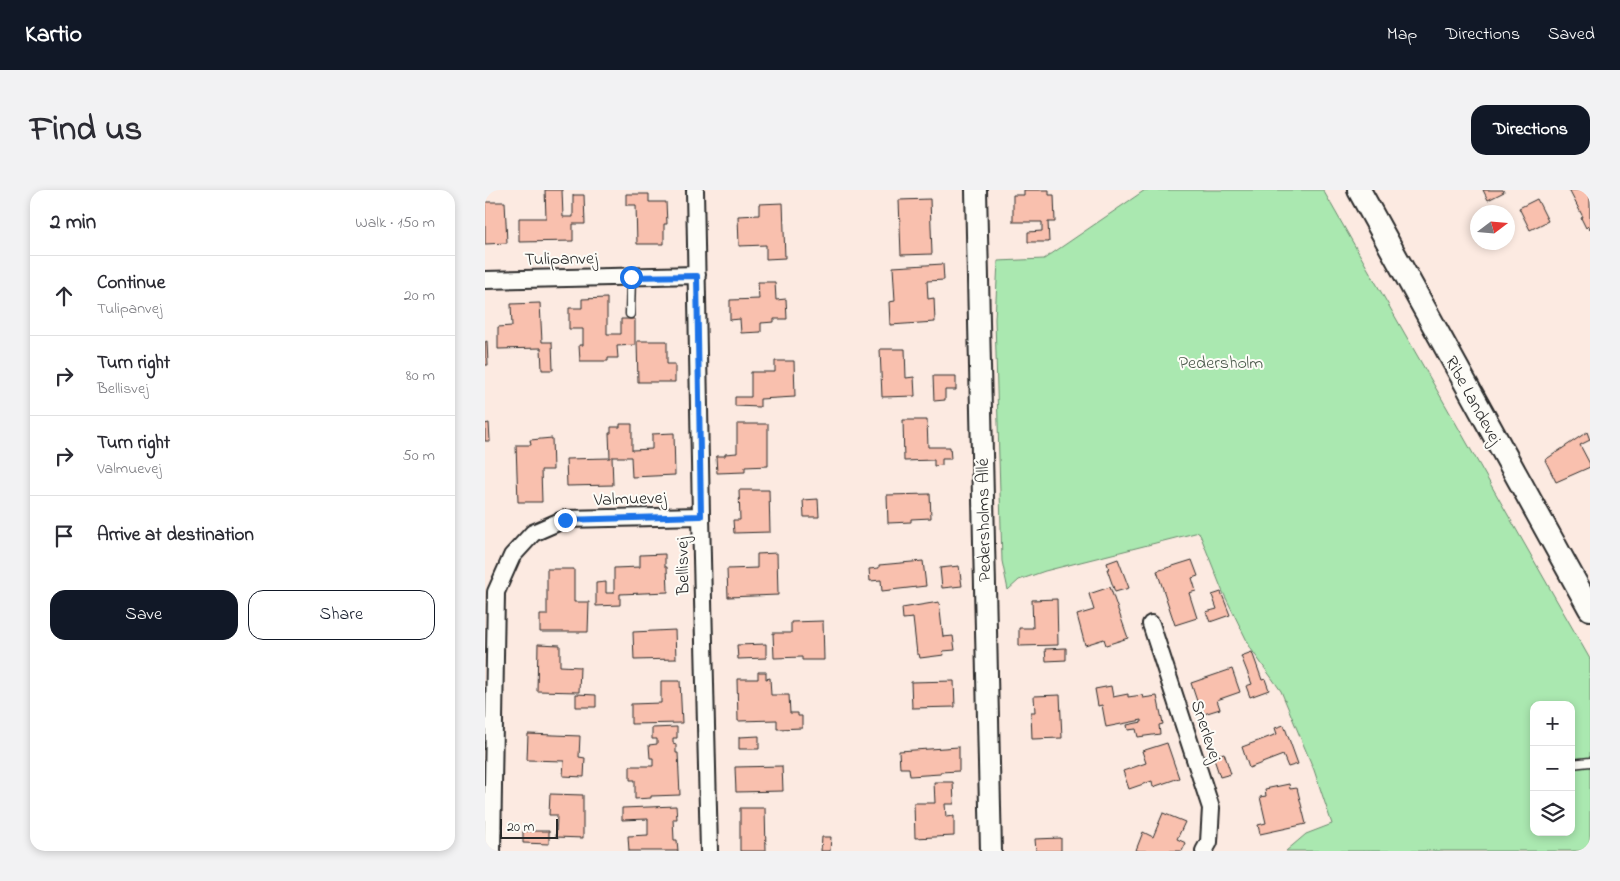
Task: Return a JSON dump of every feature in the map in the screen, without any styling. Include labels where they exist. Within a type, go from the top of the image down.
[{"type":"main road","name":"Ribe Landevej","points":[[1359,190],[1590,609]]},
{"type":"street","name":"Bellisvej","points":[[695,190],[709,851]]},
{"type":"street","name":"Pedersholms Allé","points":[[976,190],[991,851]]},
{"type":"street","name":"Tulipanvej","points":[[485,280],[697,276]]},
{"type":"street","name":"Valmuevej","points":[[492,851],[496,592],[512,556],[533,533],[565,520],[701,516]]},
{"type":"street","name":"Snerlevej","points":[[1151,624],[1211,808],[1209,842],[1204,851]]},
{"type":"lane","points":[[630,314],[631,277]]},
{"type":"lane","points":[[1575,764],[1590,762]]},
{"type":"green space","name":"Pedersholm","points":[[1145,190],[1323,190],[1590,659],[1590,851],[1286,851],[1306,834],[1332,824],[1314,770],[1281,691],[1251,649],[1222,590],[1199,532],[1045,571],[1019,580],[1008,590],[1002,561],[995,319],[998,261],[1044,259]]},
{"type":"building","points":[[545,190],[562,190],[563,217],[573,217],[573,195],[584,195],[585,224],[573,224],[573,241],[519,242],[519,218],[546,218]]},
{"type":"building","points":[[1024,190],[1049,190],[1049,195],[1054,195],[1055,222],[1048,222],[1049,242],[1028,242],[1028,232],[1042,231],[1042,222],[1013,222],[1013,195],[1024,195]]},
{"type":"building","points":[[1483,190],[1503,190],[1504,192],[1488,200]]},
{"type":"building","points":[[1569,190],[1590,190],[1590,230],[1588,226],[1586,228],[1581,218],[1583,217]]},
{"type":"building","points":[[626,194],[649,194],[649,202],[666,202],[667,224],[664,224],[664,244],[637,244],[636,205],[626,205]]},
{"type":"building","points":[[930,199],[932,254],[901,255],[899,200]]},
{"type":"building","points":[[1537,199],[1548,221],[1530,230],[1519,208]]},
{"type":"building","points":[[485,202],[505,202],[507,243],[485,244]]},
{"type":"building","points":[[783,203],[785,258],[766,259],[766,245],[739,246],[738,216],[759,215],[759,204]]},
{"type":"building","points":[[943,264],[944,280],[927,281],[928,299],[934,298],[935,322],[890,325],[889,302],[895,301],[893,267]]},
{"type":"building","points":[[758,282],[775,282],[776,300],[786,299],[787,319],[774,319],[774,322],[761,323],[761,332],[741,333],[740,319],[730,320],[730,300],[759,299]]},
{"type":"building","points":[[607,298],[607,334],[621,334],[621,319],[635,319],[635,345],[617,346],[618,358],[608,358],[608,361],[580,361],[579,345],[583,345],[583,329],[569,329],[569,308],[582,308],[582,299]]},
{"type":"building","points":[[540,303],[542,342],[552,342],[553,370],[542,370],[541,348],[498,349],[498,327],[512,326],[511,304]]},
{"type":"building","points":[[487,341],[488,365],[485,365],[485,342]]},
{"type":"building","points":[[637,341],[667,341],[667,364],[675,364],[675,382],[638,382]]},
{"type":"building","points":[[880,349],[905,349],[906,378],[914,377],[915,396],[882,397]]},
{"type":"building","points":[[775,361],[794,361],[795,397],[760,399],[760,407],[735,406],[735,397],[751,397],[751,372],[775,372]]},
{"type":"building","points":[[933,376],[956,376],[956,390],[945,390],[945,400],[934,401]]},
{"type":"building","points":[[903,420],[927,420],[928,447],[950,447],[951,459],[942,459],[942,465],[934,466],[934,460],[904,461]]},
{"type":"building","points":[[489,423],[490,441],[485,441],[485,424]]},
{"type":"building","points":[[620,424],[632,424],[632,450],[652,449],[652,434],[674,433],[675,475],[632,477],[631,457],[612,457],[613,485],[567,486],[566,459],[610,458],[609,433],[611,433],[611,427],[620,427]]},
{"type":"building","points":[[737,424],[768,424],[768,466],[745,467],[745,472],[717,473],[716,456],[737,453]]},
{"type":"building","points":[[1587,432],[1590,440],[1580,445],[1590,467],[1556,482],[1545,460]]},
{"type":"building","points":[[552,438],[553,470],[541,470],[542,502],[518,502],[516,445],[531,445],[530,440]]},
{"type":"building","points":[[739,490],[769,490],[770,532],[734,533],[733,520],[740,520]]},
{"type":"building","points":[[930,494],[931,518],[911,519],[911,522],[888,523],[887,495]]},
{"type":"building","points":[[818,499],[819,517],[804,517],[803,500]]},
{"type":"building","points":[[777,553],[778,595],[728,597],[727,569],[757,568],[757,554]]},
{"type":"building","points":[[665,554],[668,592],[620,594],[620,605],[596,606],[596,583],[606,582],[606,593],[614,593],[614,568],[640,567],[640,555]]},
{"type":"building","points":[[1118,559],[1129,588],[1115,592],[1107,569],[1109,569],[1107,563]]},
{"type":"building","points":[[1192,560],[1198,576],[1192,578],[1196,591],[1189,593],[1197,618],[1175,625],[1157,571]]},
{"type":"building","points":[[923,561],[926,586],[882,591],[881,580],[870,581],[869,569],[879,568],[879,565]]},
{"type":"building","points":[[959,566],[962,586],[942,588],[940,568]]},
{"type":"building","points":[[547,569],[574,569],[574,602],[589,602],[588,632],[540,632],[540,615],[547,615]]},
{"type":"building","points":[[1110,587],[1128,638],[1106,645],[1104,639],[1085,645],[1077,615],[1094,610],[1089,594]]},
{"type":"building","points":[[1221,592],[1230,615],[1210,622],[1206,612],[1217,609],[1212,595]]},
{"type":"building","points":[[1057,599],[1058,645],[1019,646],[1019,628],[1033,628],[1032,600]]},
{"type":"building","points":[[939,602],[943,637],[953,636],[955,650],[943,651],[944,655],[920,658],[919,654],[917,654],[913,618],[903,619],[902,608]]},
{"type":"building","points":[[823,621],[824,660],[802,660],[802,657],[774,658],[773,633],[791,633],[791,622]]},
{"type":"building","points":[[675,630],[676,659],[634,660],[633,632]]},
{"type":"building","points":[[538,644],[560,645],[560,666],[580,667],[579,692],[537,691]]},
{"type":"building","points":[[766,644],[766,658],[738,659],[737,645]]},
{"type":"building","points":[[1066,648],[1066,660],[1046,661],[1045,649]]},
{"type":"building","points":[[1252,652],[1262,680],[1265,679],[1269,690],[1250,697],[1246,686],[1252,684],[1241,656]]},
{"type":"building","points":[[1232,669],[1240,692],[1217,700],[1220,709],[1204,714],[1201,706],[1199,707],[1191,683]]},
{"type":"building","points":[[758,672],[766,672],[766,679],[770,678],[771,695],[789,695],[790,713],[798,713],[798,716],[802,716],[802,728],[777,729],[777,720],[738,721],[737,679],[758,679]]},
{"type":"building","points":[[661,681],[680,681],[682,723],[631,724],[631,704],[661,703]]},
{"type":"building","points":[[954,681],[955,707],[912,708],[911,682]]},
{"type":"building","points":[[1111,686],[1113,697],[1128,694],[1128,697],[1142,695],[1143,698],[1157,696],[1163,724],[1159,725],[1160,734],[1138,737],[1136,729],[1128,730],[1127,725],[1142,722],[1142,720],[1106,727],[1102,705],[1098,706],[1095,689]]},
{"type":"building","points":[[576,694],[596,695],[596,707],[576,707]]},
{"type":"building","points":[[1060,695],[1062,738],[1032,739],[1031,712],[1035,712],[1034,696]]},
{"type":"building","points":[[1284,725],[1298,764],[1288,767],[1283,755],[1249,768],[1242,747],[1277,734],[1275,728]]},
{"type":"building","points":[[677,727],[677,738],[673,738],[673,743],[676,744],[676,753],[678,753],[680,795],[651,796],[651,798],[635,799],[635,780],[630,780],[630,766],[653,766],[649,745],[657,744],[657,739],[652,739],[652,728]]},
{"type":"building","points":[[528,734],[580,736],[579,757],[585,758],[584,777],[563,776],[564,761],[527,760]]},
{"type":"building","points":[[759,736],[759,749],[739,749],[739,737]]},
{"type":"building","points":[[1167,743],[1179,778],[1153,787],[1152,781],[1129,789],[1123,771],[1146,763],[1142,751]]},
{"type":"building","points":[[959,747],[959,771],[910,776],[909,768],[900,768],[899,751]]},
{"type":"building","points":[[1224,753],[1231,774],[1220,777],[1213,756]]},
{"type":"building","points":[[782,766],[783,791],[736,792],[735,767]]},
{"type":"building","points":[[934,782],[953,782],[954,804],[945,804],[946,817],[954,816],[954,836],[915,838],[914,803],[935,803]]},
{"type":"building","points":[[1289,784],[1290,789],[1297,788],[1306,824],[1260,834],[1258,825],[1266,823],[1260,797],[1266,796],[1265,789]]},
{"type":"building","points":[[550,794],[583,795],[583,838],[556,837],[557,815],[549,815]]},
{"type":"building","points":[[676,806],[677,819],[673,819],[674,840],[677,840],[678,851],[629,851],[628,836],[648,835],[648,819],[622,820],[622,808]]},
{"type":"building","points":[[740,808],[765,808],[766,851],[740,851]]},
{"type":"building","points":[[1163,813],[1185,822],[1177,839],[1186,843],[1182,851],[1136,850],[1143,832],[1153,837]]},
{"type":"building","points":[[523,831],[549,831],[549,844],[523,843]]},
{"type":"building","points":[[822,837],[831,837],[830,851],[821,851]]},
{"type":"building","points":[[1061,838],[1061,851],[1036,851],[1035,839]]},
{"type":"route","points":[[565,520],[701,516],[697,276],[631,277]]}]
